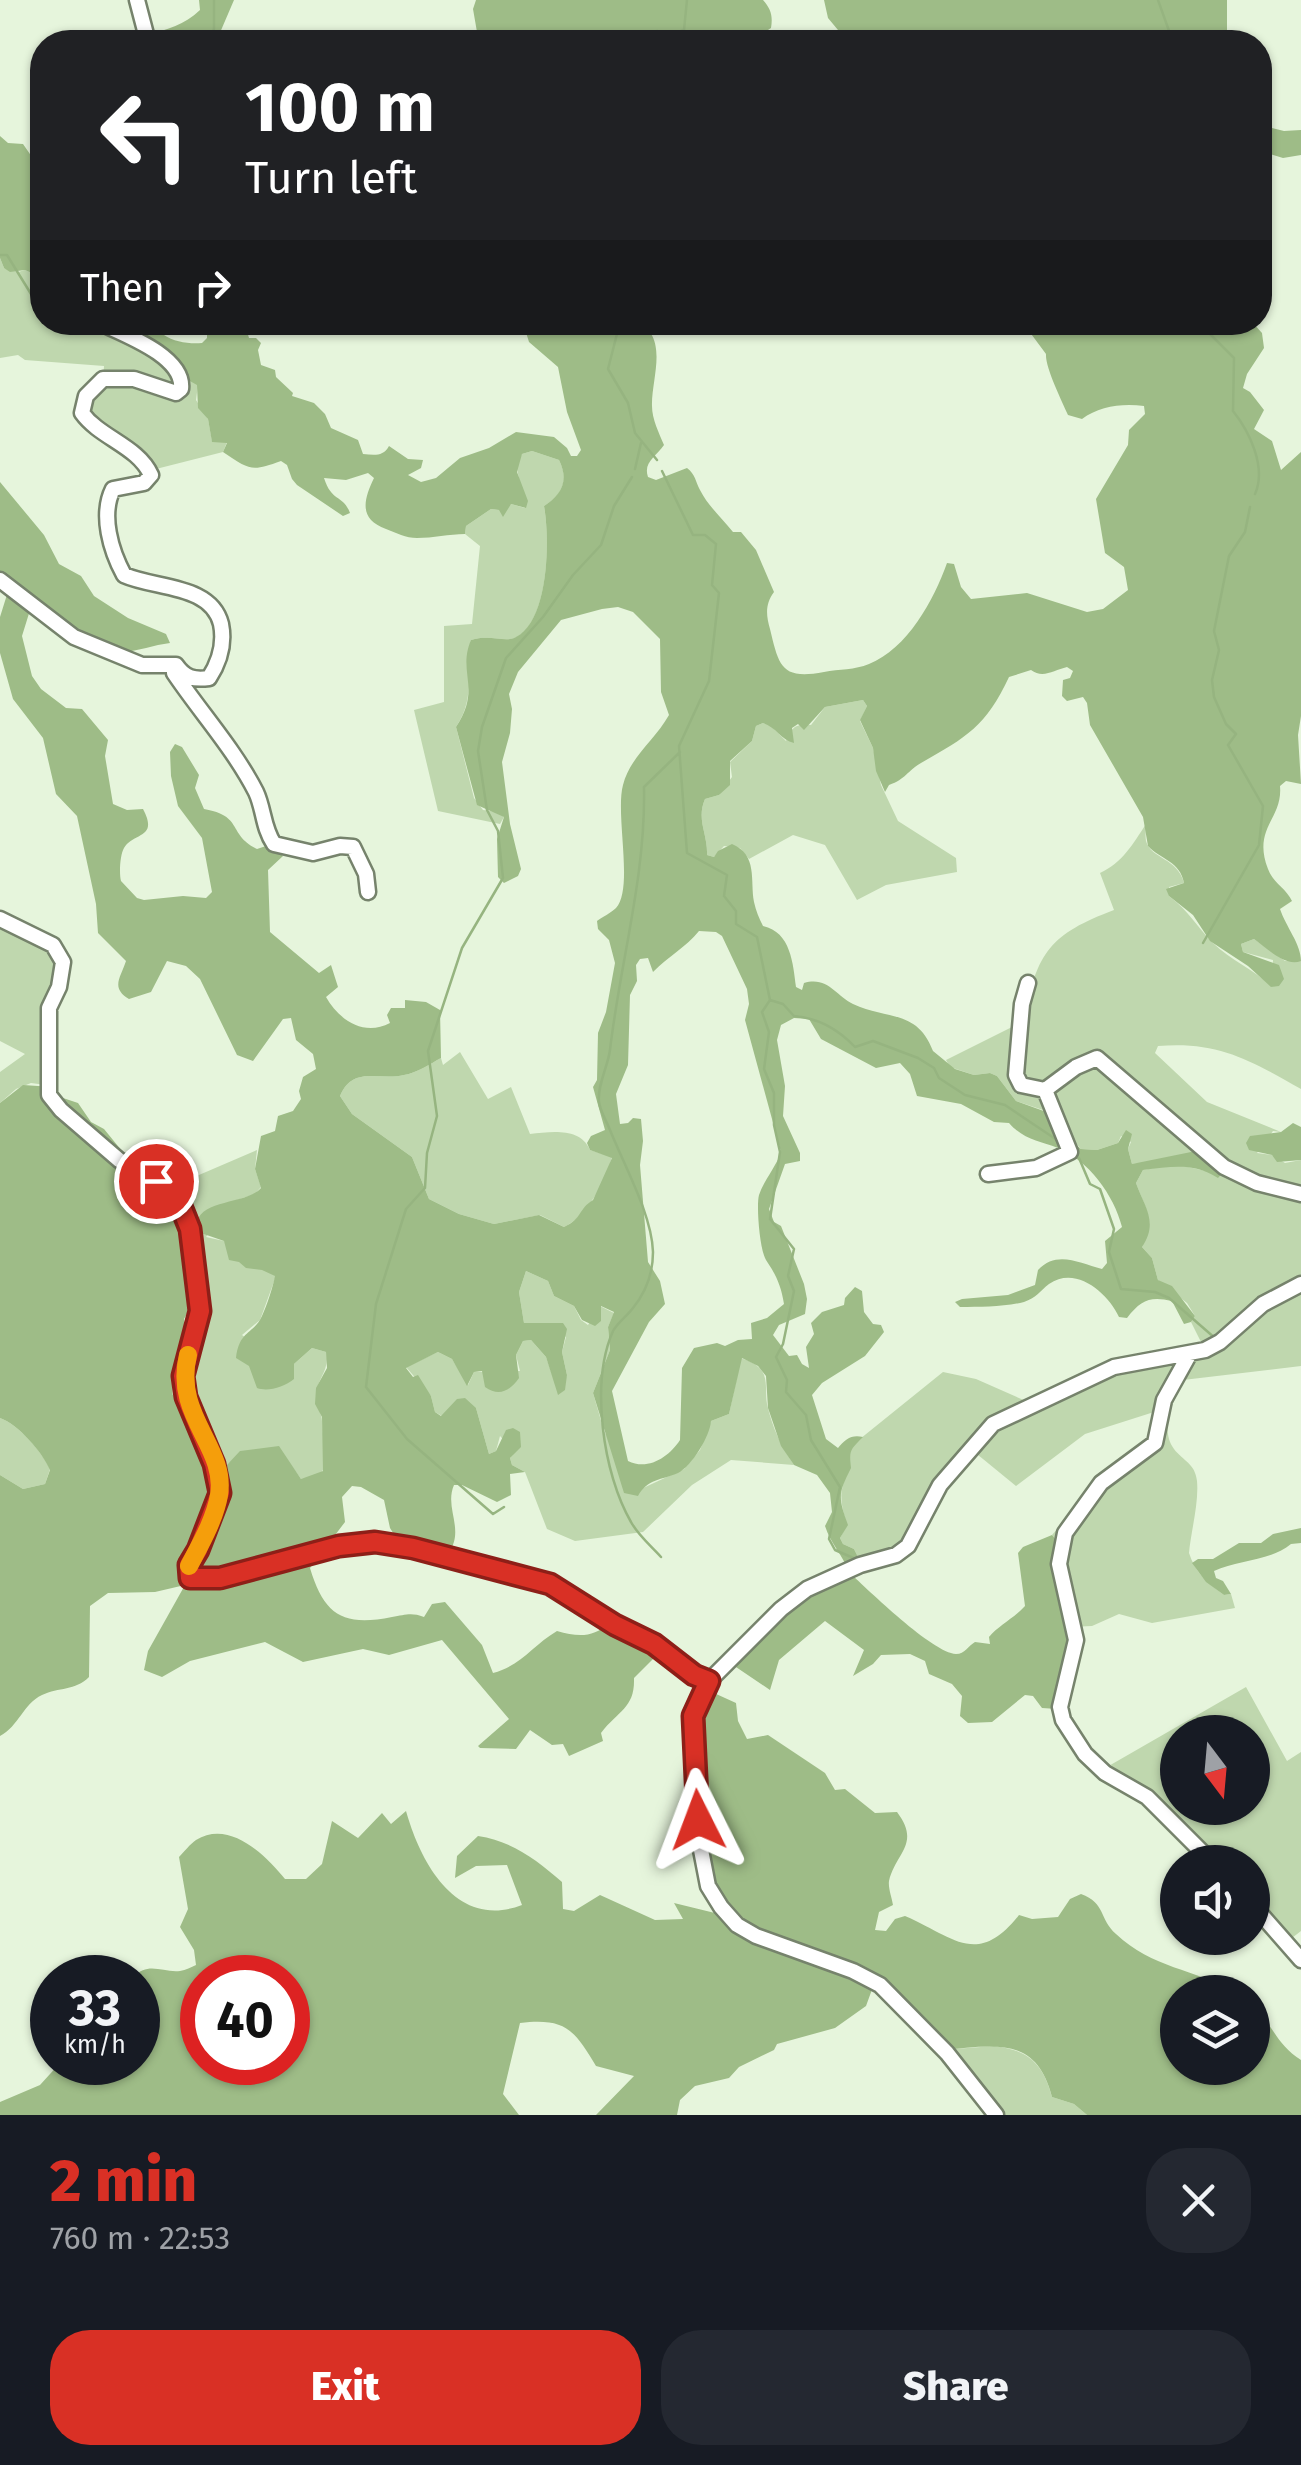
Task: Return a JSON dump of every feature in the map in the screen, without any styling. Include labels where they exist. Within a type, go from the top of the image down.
[{"type":"street","points":[[137,0],[145,30]]},
{"type":"street","points":[[0,580],[74,638],[142,665],[168,664],[176,666],[184,676],[209,678],[222,650],[219,617],[210,604],[180,590],[124,576],[113,554],[106,502],[112,489],[144,483],[151,475],[146,464],[94,430],[82,412],[86,396],[103,379],[134,379],[176,393],[182,380],[176,367],[125,335]]},
{"type":"street","points":[[168,664],[258,796],[266,832],[274,844],[313,853],[340,846],[353,848],[366,874],[368,892]]},
{"type":"street","points":[[0,919],[52,946],[63,962],[59,987],[49,1008],[49,1095],[60,1110],[119,1160],[176,1194],[190,1229],[200,1311],[183,1376],[186,1397],[210,1453],[220,1493],[189,1565],[190,1578],[220,1578],[339,1546],[375,1542],[413,1548],[550,1584],[709,1681]]},
{"type":"street","points":[[1028,982],[1022,1004],[1016,1074],[1021,1085],[1045,1090],[1076,1067],[1098,1058],[1224,1166],[1256,1183],[1301,1194]]},
{"type":"street","points":[[988,1174],[1036,1168],[1070,1152],[1045,1090]]},
{"type":"street","points":[[996,2115],[947,2054],[880,1985],[853,1970],[756,1936],[737,1925],[721,1907],[708,1886],[701,1850],[692,1729],[696,1704],[709,1681],[781,1608],[808,1588],[860,1565],[896,1555],[908,1546],[940,1485],[992,1424],[1103,1371],[1189,1355],[1220,1342],[1263,1304],[1301,1284]]},
{"type":"street","points":[[1189,1355],[1164,1400],[1155,1443],[1101,1482],[1065,1533],[1059,1564],[1076,1640],[1060,1707],[1063,1720],[1085,1754],[1105,1772],[1147,1797],[1195,1845]]},
{"type":"street","points":[[1270,1925],[1301,1960]]},
{"type":"green space","points":[[199,0],[234,0],[221,30],[163,30],[175,26],[200,10]]},
{"type":"green space","points":[[476,0],[763,0],[772,24],[768,30],[477,30],[473,9]]},
{"type":"green space","points":[[824,0],[1227,0],[1227,30],[838,30],[828,18]]},
{"type":"green space","points":[[1272,128],[1301,130],[1301,155],[1283,158],[1272,155]]},
{"type":"green space","points":[[0,136],[8,143],[23,144],[30,154],[30,272],[10,272],[0,258]]},
{"type":"green space","points":[[0,258],[4,268],[30,272],[30,335],[118,335],[198,385],[196,400],[208,419],[212,441],[227,442],[223,452],[152,470],[98,430],[82,404],[103,383],[104,366],[25,360],[18,355],[0,358]]},
{"type":"green space","points":[[128,335],[164,335],[192,343],[202,343],[207,335],[256,338],[261,343],[261,365],[275,370],[292,396],[314,403],[331,428],[358,440],[363,454],[381,454],[389,446],[408,459],[423,460],[421,468],[408,475],[421,482],[436,478],[460,458],[489,448],[516,432],[554,437],[571,456],[577,456],[581,450],[567,412],[558,367],[529,342],[527,335],[651,335],[656,348],[652,411],[664,445],[649,463],[648,477],[656,480],[687,468],[711,507],[756,550],[774,592],[767,614],[776,652],[790,672],[810,674],[858,667],[883,657],[917,622],[947,563],[954,564],[961,587],[971,599],[1027,593],[1087,612],[1103,609],[1128,590],[1124,567],[1105,553],[1096,499],[1128,445],[1129,430],[1145,414],[1144,406],[1112,406],[1082,419],[1068,415],[1046,354],[1032,335],[1262,335],[1264,348],[1243,388],[1264,410],[1254,429],[1272,441],[1281,470],[1301,452],[1301,784],[1286,781],[1280,786],[1280,797],[1266,833],[1264,855],[1270,874],[1292,901],[1280,909],[1299,948],[1301,961],[1283,959],[1254,939],[1241,944],[1243,952],[1279,965],[1284,979],[1279,986],[1271,987],[1210,941],[1193,915],[1169,896],[1166,889],[1184,883],[1182,876],[1148,846],[1143,817],[1090,725],[1083,697],[1067,701],[1062,696],[1063,680],[1070,678],[1073,671],[1067,667],[1044,674],[1031,670],[1009,677],[974,729],[889,785],[885,792],[876,771],[873,748],[860,720],[867,706],[863,700],[825,707],[804,730],[798,724],[792,728],[794,743],[763,723],[756,726],[752,741],[730,761],[730,785],[719,795],[705,799],[703,807],[707,855],[714,857],[732,844],[746,855],[758,914],[763,926],[785,942],[796,987],[802,990],[804,983],[819,982],[853,1004],[910,1022],[919,1028],[933,1051],[955,1069],[997,1076],[1016,1101],[1052,1114],[1081,1149],[1097,1150],[1118,1143],[1126,1130],[1132,1134],[1128,1149],[1132,1164],[1196,1151],[1223,1172],[1218,1178],[1190,1168],[1143,1170],[1136,1183],[1150,1222],[1142,1247],[1152,1258],[1158,1280],[1172,1286],[1195,1316],[1191,1322],[1184,1324],[1172,1301],[1158,1299],[1142,1303],[1127,1318],[1119,1317],[1099,1291],[1070,1278],[1049,1284],[1024,1302],[960,1307],[955,1302],[962,1299],[1008,1295],[1035,1285],[1038,1270],[1053,1261],[1069,1260],[1102,1269],[1107,1263],[1105,1241],[1122,1227],[1106,1191],[1080,1161],[1026,1137],[1009,1123],[994,1122],[961,1104],[917,1096],[910,1074],[900,1063],[876,1068],[821,1039],[809,1019],[794,1018],[781,1025],[777,1040],[785,1086],[783,1116],[800,1161],[785,1164],[769,1209],[774,1222],[781,1226],[807,1299],[805,1314],[779,1325],[773,1335],[789,1356],[797,1355],[809,1368],[806,1347],[814,1334],[811,1323],[822,1312],[844,1305],[855,1287],[862,1291],[864,1312],[884,1332],[865,1356],[822,1383],[812,1395],[826,1439],[838,1448],[849,1438],[863,1437],[851,1451],[851,1468],[841,1496],[848,1525],[840,1538],[854,1549],[863,1567],[850,1573],[917,1632],[946,1651],[959,1654],[975,1642],[990,1644],[989,1637],[1025,1606],[1018,1553],[1052,1535],[1057,1541],[1072,1642],[1057,1709],[1042,1708],[1033,1696],[1025,1695],[992,1722],[968,1723],[960,1716],[962,1696],[952,1684],[929,1674],[925,1661],[910,1654],[881,1655],[853,1676],[864,1650],[825,1621],[779,1660],[770,1690],[733,1665],[802,1594],[849,1572],[825,1526],[832,1512],[830,1493],[817,1475],[794,1465],[781,1446],[768,1408],[766,1376],[758,1366],[742,1358],[729,1414],[711,1421],[704,1442],[689,1464],[678,1473],[650,1483],[638,1496],[624,1493],[593,1393],[610,1350],[608,1327],[614,1312],[601,1306],[601,1321],[595,1326],[582,1320],[574,1306],[554,1296],[548,1281],[526,1271],[519,1292],[524,1323],[563,1323],[567,1329],[562,1352],[567,1375],[565,1390],[558,1395],[546,1357],[531,1340],[523,1341],[516,1355],[519,1378],[504,1391],[485,1387],[482,1371],[474,1372],[467,1386],[452,1359],[438,1352],[406,1368],[413,1377],[418,1375],[431,1396],[435,1412],[441,1416],[457,1399],[465,1398],[476,1408],[489,1454],[496,1451],[506,1430],[520,1432],[521,1447],[510,1458],[512,1465],[525,1472],[510,1474],[511,1495],[497,1502],[454,1485],[451,1502],[455,1535],[449,1552],[403,1549],[390,1528],[384,1500],[352,1486],[342,1497],[345,1522],[310,1568],[329,1607],[348,1618],[375,1620],[412,1614],[424,1617],[432,1604],[445,1602],[482,1645],[493,1673],[511,1665],[557,1631],[585,1635],[609,1623],[661,1651],[634,1678],[629,1703],[601,1733],[603,1741],[569,1756],[563,1744],[552,1745],[530,1730],[516,1749],[480,1748],[509,1719],[442,1640],[389,1655],[363,1649],[303,1662],[265,1642],[190,1661],[162,1677],[144,1670],[148,1651],[185,1585],[155,1592],[108,1593],[90,1606],[89,1677],[78,1685],[36,1699],[0,1736],[0,1475],[23,1489],[45,1484],[50,1470],[29,1440],[0,1418],[0,1103],[23,1085],[53,1087],[63,1098],[78,1103],[91,1122],[104,1129],[131,1162],[183,1206],[195,1299],[184,1319],[187,1342],[175,1371],[172,1394],[196,1414],[216,1468],[224,1468],[240,1451],[279,1446],[301,1479],[323,1471],[322,1417],[315,1404],[316,1388],[327,1368],[326,1352],[312,1348],[294,1364],[294,1379],[276,1388],[257,1388],[249,1366],[236,1358],[243,1337],[262,1316],[275,1276],[229,1260],[224,1241],[198,1232],[197,1221],[210,1208],[261,1188],[255,1169],[261,1136],[275,1131],[278,1116],[293,1111],[301,1099],[303,1077],[316,1069],[313,1054],[296,1040],[291,1018],[283,1019],[253,1061],[237,1055],[200,979],[186,966],[167,961],[151,992],[129,999],[120,991],[118,982],[126,961],[98,933],[96,904],[77,816],[56,794],[43,738],[13,699],[0,653],[0,617],[10,585],[0,580],[0,482],[44,535],[59,564],[81,576],[94,596],[128,618],[166,634],[170,643],[123,652],[99,649],[31,607],[22,636],[32,676],[41,689],[66,708],[82,709],[108,740],[105,756],[113,804],[127,810],[143,809],[148,826],[123,851],[121,881],[144,900],[206,898],[212,892],[202,838],[178,806],[171,776],[170,752],[175,744],[182,747],[199,775],[195,788],[204,809],[225,816],[257,849],[272,844],[283,856],[268,870],[270,932],[319,973],[331,965],[338,987],[326,997],[338,1013],[353,1024],[371,1028],[390,1023],[387,1015],[391,1008],[405,1008],[405,1000],[426,1002],[440,1010],[441,1058],[409,1074],[352,1080],[340,1096],[352,1114],[412,1157],[429,1199],[459,1214],[494,1224],[539,1215],[564,1227],[593,1200],[612,1158],[590,1150],[587,1143],[591,1136],[605,1130],[593,1087],[597,1080],[598,1033],[615,963],[609,940],[598,929],[597,921],[616,908],[624,885],[621,798],[626,775],[669,715],[661,692],[660,639],[633,612],[618,607],[602,609],[561,620],[518,672],[509,694],[510,733],[502,762],[521,869],[518,876],[504,883],[498,877],[497,839],[504,817],[477,805],[456,727],[467,702],[466,662],[471,640],[516,637],[535,614],[545,578],[544,506],[562,488],[564,475],[559,460],[532,451],[522,454],[517,472],[528,501],[526,508],[511,504],[503,517],[499,510],[491,509],[466,526],[465,534],[405,536],[377,525],[367,515],[367,494],[374,478],[368,473],[346,480],[324,478],[350,513],[343,516],[297,485],[281,461],[251,467],[223,452],[227,443],[212,442],[208,419],[198,408],[197,385]],"holes":[[[699,931],[722,936],[747,989],[745,1020],[781,1152],[761,1189],[758,1209],[764,1255],[778,1280],[784,1304],[767,1318],[751,1323],[752,1339],[694,1348],[682,1368],[680,1440],[657,1461],[636,1464],[628,1461],[612,1391],[649,1322],[665,1304],[660,1281],[648,1262],[640,1165],[641,1119],[620,1124],[616,1094],[628,1065],[630,995],[640,959],[648,958],[653,972]]]},
{"type":"green space","points":[[532,451],[559,460],[564,475],[559,493],[544,506],[547,557],[541,596],[528,628],[517,637],[471,640],[468,694],[456,727],[474,798],[483,810],[504,817],[500,824],[438,811],[414,710],[444,702],[444,626],[472,624],[480,546],[465,534],[466,526],[491,509],[511,504],[525,508],[516,464],[522,454]]},
{"type":"green space","points":[[863,700],[867,706],[860,721],[873,748],[881,785],[898,821],[956,858],[957,872],[886,885],[857,900],[825,845],[793,835],[749,859],[740,848],[724,846],[714,857],[707,855],[702,814],[705,799],[719,795],[732,777],[730,762],[752,741],[756,726],[770,725],[786,741],[795,727],[811,725],[825,707]]},
{"type":"green space","points":[[1146,824],[1149,847],[1176,868],[1184,883],[1169,887],[1169,896],[1220,949],[1272,987],[1273,960],[1243,952],[1241,944],[1254,939],[1285,961],[1301,961],[1301,1089],[1249,1061],[1216,1050],[1158,1046],[1155,1053],[1207,1102],[1281,1132],[1273,1131],[1257,1153],[1272,1155],[1285,1163],[1301,1160],[1301,1366],[1183,1380],[1170,1415],[1170,1441],[1191,1466],[1197,1481],[1189,1553],[1208,1582],[1224,1595],[1231,1594],[1235,1608],[1152,1623],[1119,1614],[1092,1626],[1070,1627],[1057,1541],[1052,1535],[1084,1499],[1153,1438],[1154,1412],[1085,1434],[1016,1486],[972,1450],[938,1487],[908,1547],[863,1567],[854,1549],[840,1538],[847,1525],[842,1492],[850,1447],[943,1372],[976,1379],[1035,1405],[1082,1380],[1206,1352],[1191,1322],[1195,1316],[1187,1303],[1158,1280],[1152,1258],[1142,1247],[1148,1220],[1136,1183],[1143,1170],[1175,1164],[1206,1171],[1217,1158],[1132,1164],[1128,1149],[1131,1142],[1121,1136],[1118,1143],[1097,1150],[1081,1149],[1046,1111],[1016,1101],[997,1076],[974,1075],[950,1067],[946,1060],[1024,1021],[1034,978],[1050,949],[1075,928],[1114,910],[1100,873],[1121,858]]},
{"type":"green space","points":[[0,916],[60,950],[46,1085],[31,1083],[16,1089],[0,1103],[0,1072],[25,1054],[0,1041]]},
{"type":"green space","points":[[460,1052],[488,1099],[511,1087],[530,1134],[572,1134],[590,1150],[612,1157],[594,1198],[572,1222],[564,1227],[540,1215],[494,1224],[459,1214],[429,1199],[412,1157],[352,1114],[340,1096],[345,1086],[359,1077],[409,1074],[441,1058],[443,1065]]},
{"type":"green space","points":[[1293,1123],[1301,1127],[1301,1160],[1277,1162],[1272,1155],[1249,1150],[1246,1143],[1250,1136],[1281,1132]]},
{"type":"green space","points":[[257,1150],[255,1169],[261,1187],[255,1194],[237,1200],[206,1237],[224,1241],[244,1263],[276,1276],[260,1320],[242,1335],[293,1371],[294,1364],[312,1348],[326,1352],[316,1398],[322,1418],[324,1467],[319,1475],[310,1478],[301,1479],[278,1447],[243,1454],[224,1468],[216,1468],[196,1414],[172,1394],[185,1345],[188,1315],[195,1299],[171,1187]]},
{"type":"green space","points":[[526,1271],[548,1281],[554,1296],[574,1306],[588,1325],[600,1306],[614,1313],[608,1327],[610,1350],[593,1393],[604,1431],[641,1489],[684,1469],[700,1450],[711,1421],[729,1414],[741,1358],[764,1375],[771,1421],[794,1465],[731,1460],[692,1485],[643,1532],[575,1541],[547,1529],[525,1472],[512,1465],[510,1458],[515,1452],[500,1436],[496,1451],[489,1454],[476,1408],[442,1416],[435,1412],[431,1396],[406,1367],[438,1352],[452,1359],[468,1385],[474,1372],[520,1371],[516,1355],[523,1341],[531,1340],[546,1357],[559,1394],[567,1375],[562,1352],[566,1337],[548,1323],[524,1323],[519,1292]]},
{"type":"green space","points":[[0,1418],[22,1433],[42,1455],[50,1469],[45,1484],[23,1489],[0,1475]]},
{"type":"green space","points":[[1301,1528],[1301,1543],[1214,1571],[1231,1594],[1224,1595],[1206,1582],[1192,1563],[1213,1559],[1239,1543],[1261,1543],[1273,1534]]},
{"type":"green space","points":[[1246,1687],[1262,1715],[1197,1715]]},
{"type":"green space","points":[[703,1688],[736,1703],[738,1721],[747,1739],[768,1735],[825,1773],[835,1790],[845,1789],[875,1813],[897,1812],[907,1840],[889,1881],[893,1905],[879,1912],[875,1930],[886,1931],[895,1919],[905,1916],[952,1939],[977,1944],[1004,1931],[1019,1915],[1032,1919],[1058,1917],[1070,1899],[1081,1894],[1099,1907],[1111,1928],[1130,1945],[1197,1975],[1160,1975],[1160,2085],[1270,2085],[1270,2025],[1301,2060],[1301,2115],[1087,2115],[1074,2104],[1052,2097],[1045,2077],[1024,2053],[995,2047],[941,2050],[874,1984],[866,2006],[835,2028],[777,2044],[774,2050],[739,2067],[729,2078],[695,2086],[680,2100],[677,2115],[596,2115],[634,2076],[596,2066],[567,2029],[535,2022],[520,2023],[503,2094],[519,2115],[0,2115],[0,2102],[40,2085],[160,2085],[160,1969],[180,1971],[180,2085],[310,2085],[310,1955],[195,1955],[180,1927],[188,1909],[179,1857],[194,1842],[209,1835],[222,1834],[246,1843],[285,1879],[306,1879],[322,1864],[332,1821],[358,1838],[382,1813],[391,1824],[406,1811],[421,1852],[445,1887],[479,1908],[499,1910],[522,1905],[507,1865],[476,1866],[455,1878],[457,1856],[478,1836],[513,1847],[553,1874],[562,1882],[563,1909],[574,1911],[600,1895],[655,1920],[683,1919],[674,1903],[723,1915],[704,1874],[692,1755]]},
{"type":"green space","points":[[1270,1730],[1287,1761],[1301,1752],[1301,1931],[1288,1941],[1270,1920],[1270,1845],[1199,1845],[1176,1825],[1270,1825]]},
{"type":"green space","points":[[1160,1736],[1160,1812],[1132,1788],[1100,1771]]},
{"type":"green space","points":[[994,2046],[1025,2055],[1039,2067],[1052,2097],[1074,2104],[1087,2115],[997,2115],[941,2050]]},
{"type":"waterway","points":[[214,0],[214,30]]},
{"type":"waterway","points":[[684,30],[687,0]]},
{"type":"waterway","points":[[1158,0],[1169,30]]},
{"type":"waterway","points":[[0,255],[7,255],[30,292]]},
{"type":"waterway","points":[[617,335],[608,369],[628,403],[635,433],[657,460]]},
{"type":"waterway","points":[[1211,335],[1234,358],[1233,411],[1258,461],[1255,494]]},
{"type":"waterway","points":[[635,469],[641,443]]},
{"type":"waterway","points":[[662,471],[693,535],[705,535],[716,544],[712,585],[719,593],[709,681],[679,746],[687,853],[727,875],[724,896],[736,911],[736,924],[757,937],[770,1000],[762,1012],[769,1032],[764,1069],[774,1093],[774,1125],[780,1152],[770,1219],[794,1249],[788,1276],[794,1291],[783,1344],[776,1357],[787,1380],[786,1392],[806,1415],[811,1440],[840,1487],[829,1539],[835,1550],[858,1560]]},
{"type":"waterway","points":[[504,1507],[493,1514],[407,1439],[366,1387],[376,1304],[406,1209],[425,1188],[427,1153],[437,1116],[428,1051],[462,948],[503,878],[498,831],[487,810],[478,751],[482,727],[506,658],[601,545],[614,506],[632,477]]},
{"type":"waterway","points":[[1203,943],[1259,845],[1263,806],[1228,745],[1236,734],[1226,724],[1214,697],[1212,680],[1219,650],[1214,631],[1229,556],[1245,532],[1250,507]]},
{"type":"waterway","points":[[661,1557],[637,1531],[621,1502],[603,1428],[602,1376],[606,1352],[613,1331],[645,1289],[653,1252],[643,1206],[602,1113],[599,1096],[637,886],[644,787],[680,752]]},
{"type":"waterway","points":[[770,1000],[783,1004],[794,1016],[828,1026],[855,1047],[873,1041],[918,1058],[965,1095],[1005,1105],[1060,1142]]},
{"type":"waterway","points":[[1073,1154],[1079,1158],[1090,1184],[1100,1189],[1114,1229],[1109,1252],[1121,1289],[1155,1292],[1169,1298],[1216,1339]]},
{"type":"slow traffic","points":[[188,1355],[183,1376],[186,1397],[214,1464],[220,1493],[189,1566]]},
{"type":"route","points":[[156,1181],[176,1194],[190,1229],[200,1311],[183,1376],[186,1397],[214,1464],[220,1493],[189,1565],[190,1578],[220,1578],[339,1546],[375,1542],[413,1548],[550,1584],[709,1681],[693,1716],[698,1820]]}]
